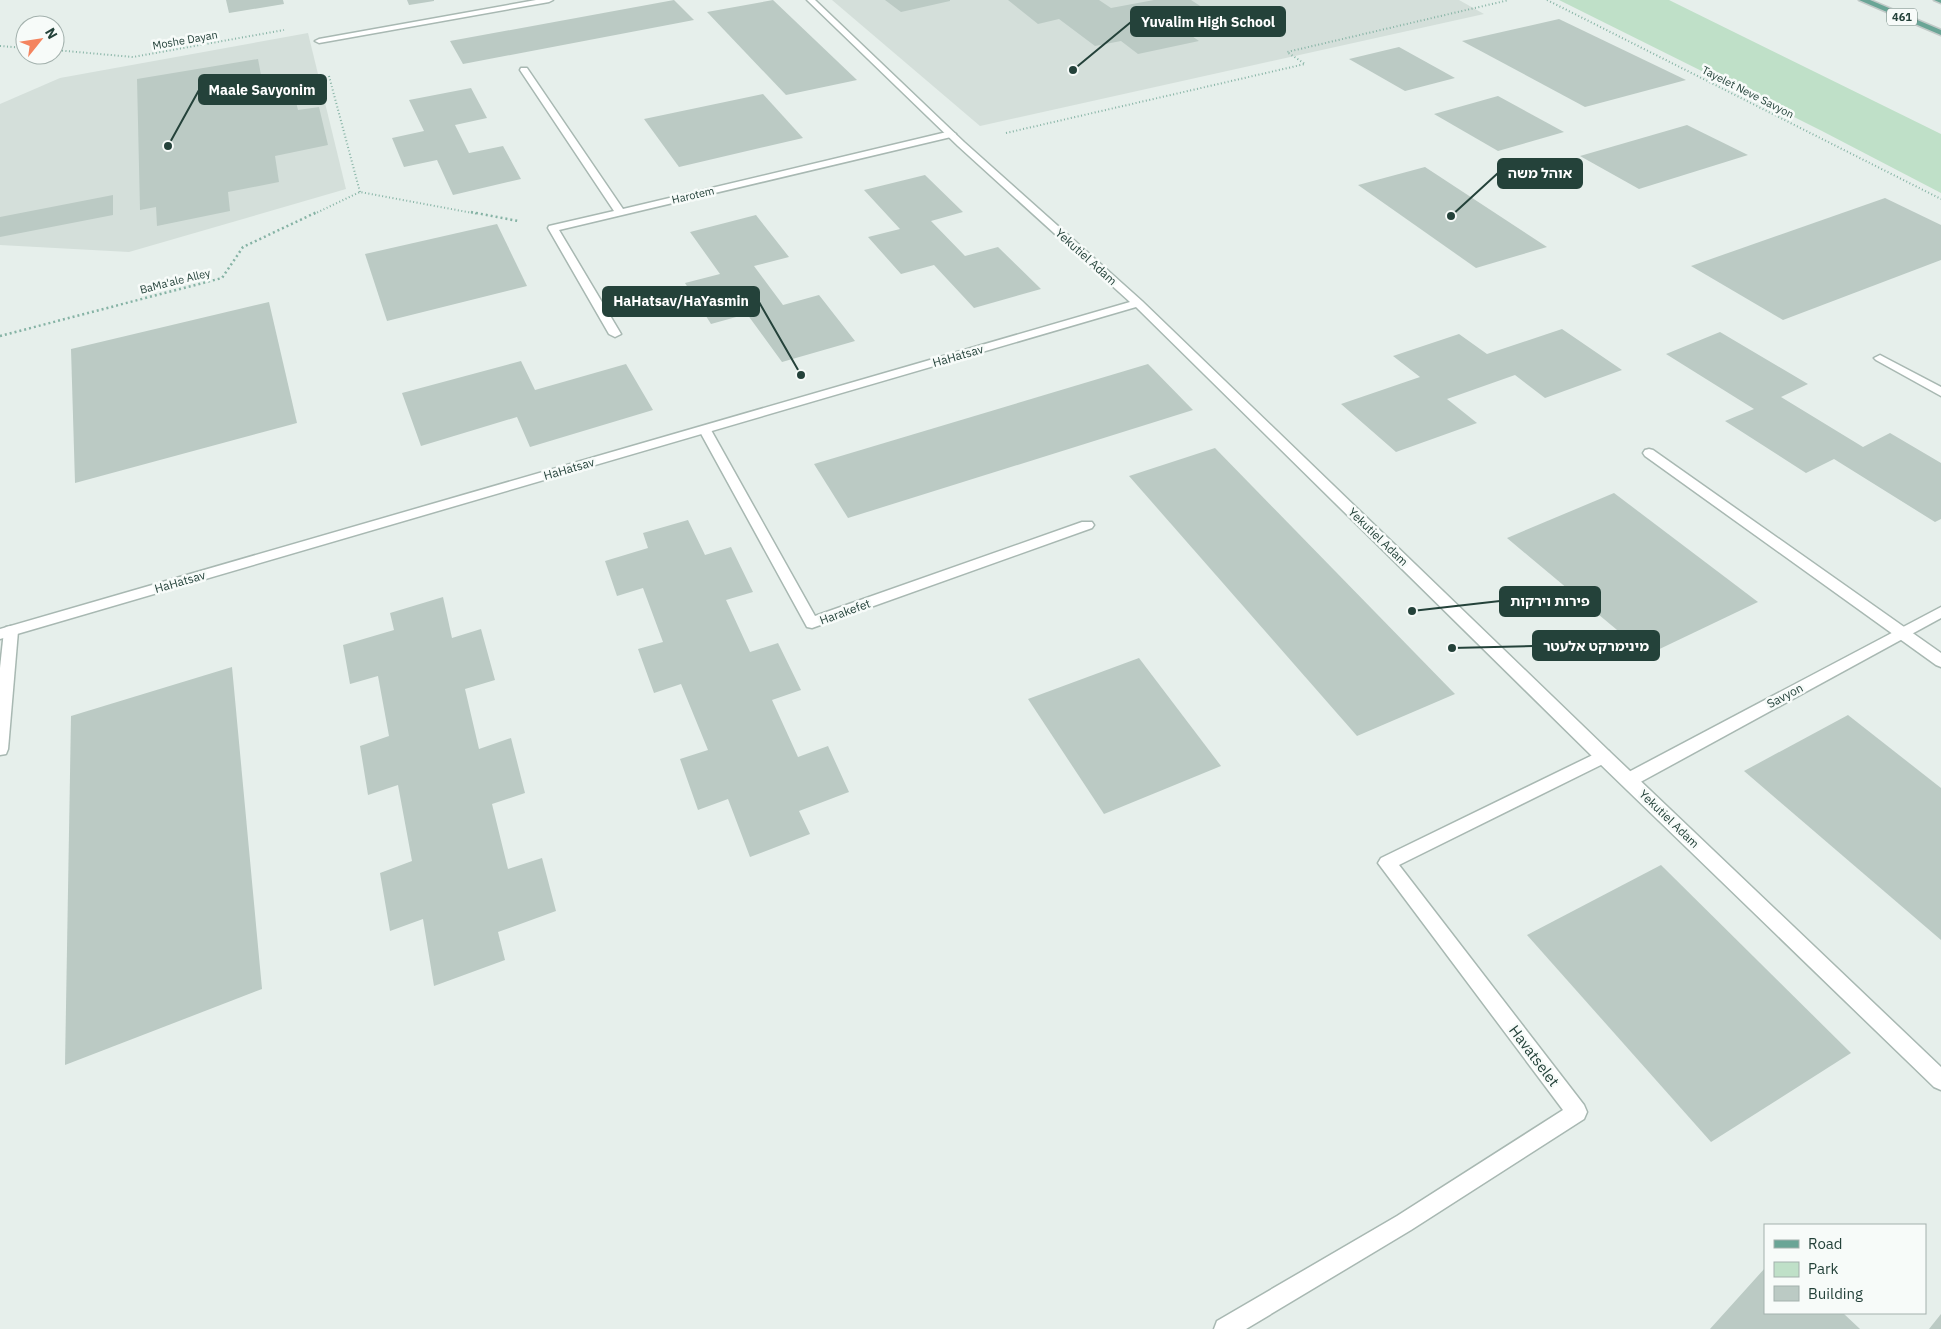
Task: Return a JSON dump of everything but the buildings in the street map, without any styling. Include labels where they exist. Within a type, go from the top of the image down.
[{"type":"main road","name":"461","points":[[1863,0],[1941,33]]},
{"type":"street","points":[[319,41],[549,0]]},
{"type":"street","name":"Yekutiel Adam","points":[[811,0],[961,144],[1138,303],[1603,756],[1941,1080]]},
{"type":"street","points":[[524,70],[620,212]]},
{"type":"street","name":"Harotem","points":[[553,228],[951,134]]},
{"type":"street","points":[[553,228],[615,334]]},
{"type":"street","name":"HaHatsav","points":[[5,632],[1138,303]]},
{"type":"street","points":[[1880,358],[1941,392]]},
{"type":"street","name":"Harakefet","points":[[705,430],[812,623],[1087,525]]},
{"type":"street","points":[[1649,453],[1941,661]]},
{"type":"street","name":"Savyon","points":[[1628,780],[1941,612]]},
{"type":"street","points":[[0,749],[5,632]]},
{"type":"street","name":"Havatselet","points":[[1226,1329],[1404,1223],[1578,1112],[1387,863],[1603,756]]},
{"type":"path","points":[[961,144],[1305,64],[1287,52],[1509,0]]},
{"type":"path","name":"Tayelet Neve Savyon","points":[[1547,0],[1941,199]]},
{"type":"path","name":"Moshe Dayan","points":[[65,51],[133,57],[317,25],[319,41]]},
{"type":"path","points":[[319,41],[360,192],[553,228]]},
{"type":"path","points":[[0,46],[15,47]]},
{"type":"path","name":"BaMa'ale Alley","points":[[0,336],[222,278],[243,247],[360,192]]},
{"type":"shaded area","points":[[832,0],[1459,0],[1484,14],[980,126]]},
{"type":"shaded area","points":[[308,33],[346,189],[129,252],[0,245],[0,104],[60,78]]},
{"type":"green space","points":[[1559,0],[1669,0],[1941,134],[1941,193],[1822,131]]},
{"type":"place","name":"Yuvalim High School","points":[[1073,70]]},
{"type":"place","name":"Maale Savyonim","points":[[168,146]]},
{"type":"place","name":"אוהל משה","points":[[1451,216]]},
{"type":"place","name":"HaHatsav/HaYasmin","points":[[801,375]]},
{"type":"place","name":"פירות וירקות","points":[[1412,611]]},
{"type":"place","name":"מינימרקט אלעטר","points":[[1452,648]]}]
